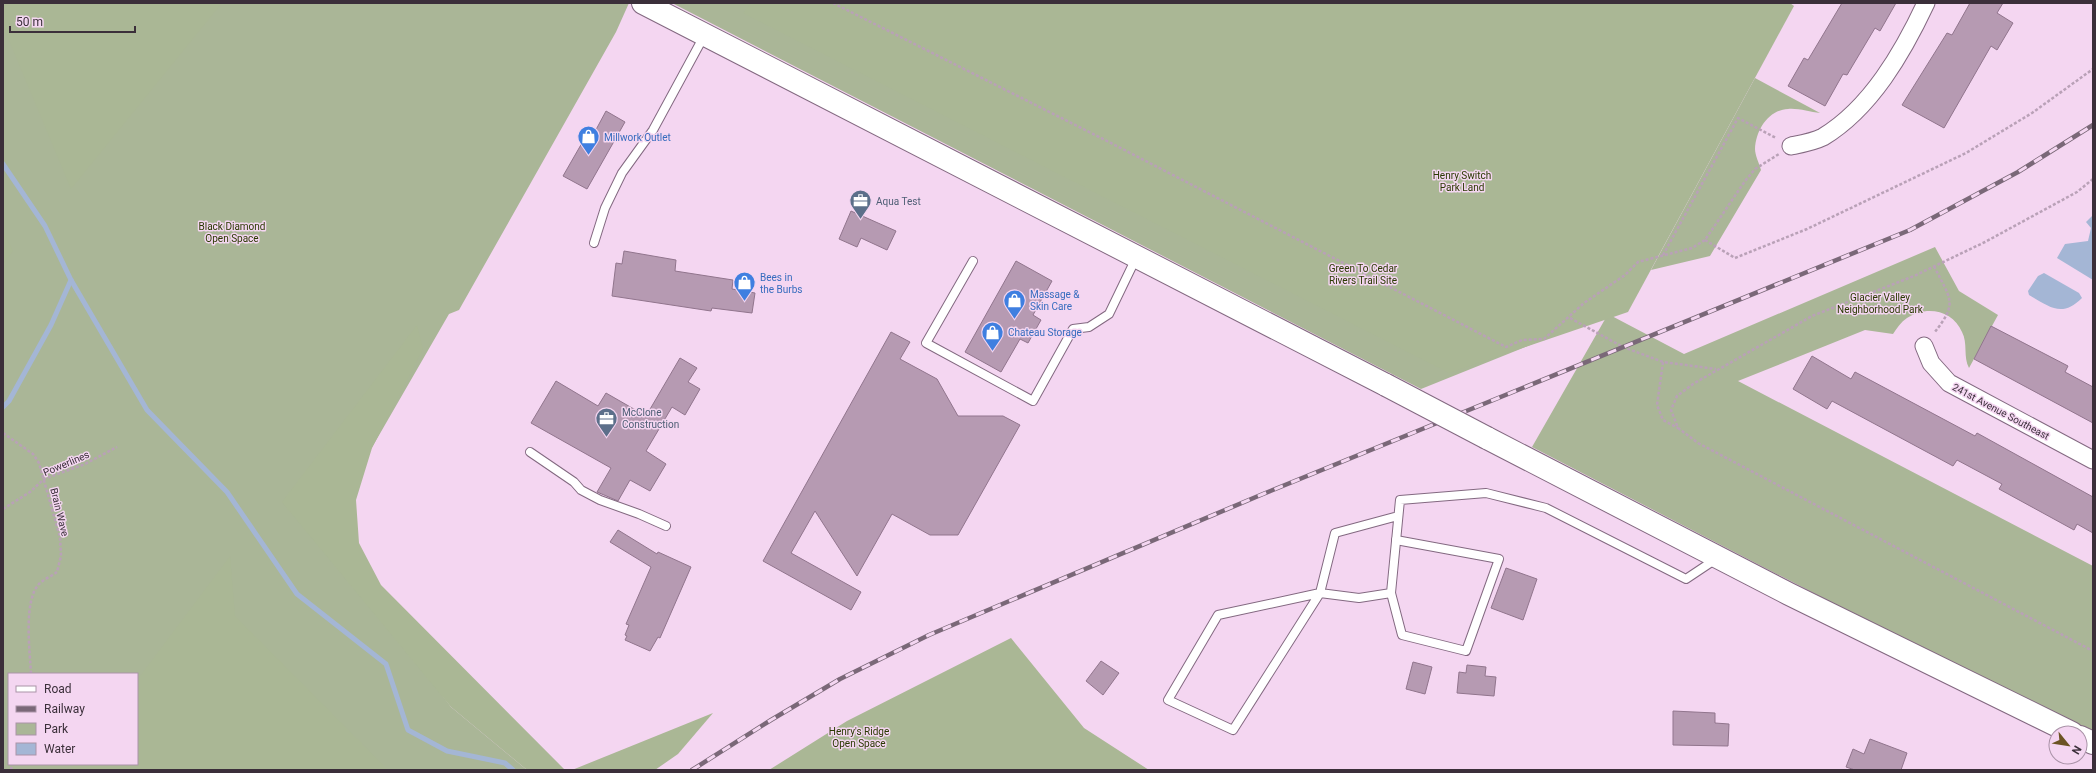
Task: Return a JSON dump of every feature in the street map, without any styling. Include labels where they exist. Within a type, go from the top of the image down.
[{"type":"main road","points":[[643,3],[1719,558],[2056,725]]},
{"type":"street","points":[[1791,146],[1815,140],[1823,136],[1860,107],[1877,86],[1907,42],[1926,3]]},
{"type":"street","name":"241st Avenue Southeast","points":[[1924,346],[1931,363],[1949,383],[2093,460]]},
{"type":"lane","points":[[594,243],[605,208],[622,174],[653,130],[704,35]]},
{"type":"lane","points":[[973,261],[926,343],[1033,401],[1073,329],[1089,327],[1109,314],[1136,257]]},
{"type":"lane","points":[[530,452],[574,482],[580,490],[600,500],[639,514],[666,526]]},
{"type":"lane","points":[[1396,540],[1499,560],[1466,651],[1402,635],[1391,593],[1398,516],[1400,500],[1486,493],[1546,508],[1686,579],[1719,558]]},
{"type":"lane","points":[[1391,593],[1359,598],[1320,593],[1218,615],[1168,700],[1233,730],[1320,593],[1335,533],[1398,516]]},
{"type":"path","points":[[833,3],[1107,141],[1506,347],[1522,340],[1544,339],[1570,318],[1584,303],[1625,275],[1638,262],[1692,248],[1706,240],[1745,181],[1756,169],[1791,146],[1738,118],[1663,255]]},
{"type":"path","points":[[1706,240],[1735,258],[1807,229],[1966,153],[2032,113],[2093,69]]},
{"type":"path","points":[[1678,428],[1671,410],[1677,396],[1717,369],[1812,316],[1934,266],[1985,242],[2077,192],[2093,179]]},
{"type":"path","points":[[1924,346],[1947,318],[1950,304],[1950,297],[1934,266]]},
{"type":"path","points":[[1570,318],[1623,347],[1663,362],[1717,369]]},
{"type":"path","points":[[1663,362],[1657,405],[1663,420],[1678,428],[1698,443],[2093,651]]},
{"type":"path","name":"Brain Wave","points":[[3,433],[34,454],[39,463],[48,500],[60,537],[61,556],[57,572],[38,585],[31,604],[28,630],[31,673]]},
{"type":"path","name":"Powerlines","points":[[3,509],[30,492],[44,479],[85,464],[117,447]]},
{"type":"green space","name":"Black Diamond Open Space","points":[[3,3],[629,3],[616,32],[459,310],[449,314],[322,534],[451,707],[527,770],[3,770]]},
{"type":"green space","points":[[3,3],[222,3],[71,189],[3,26]]},
{"type":"green space","name":"Green To Cedar Rivers Trail Site","points":[[672,3],[1004,3],[1607,314],[1421,389]]},
{"type":"green space","name":"Henry Switch Park Land","points":[[751,3],[1790,3],[1794,6],[1628,312],[1449,373],[743,13]]},
{"type":"green space","points":[[1755,78],[1820,113],[1788,109],[1781,110],[1769,117],[1764,122],[1756,142],[1755,151],[1761,170],[1710,256],[1651,270]]},
{"type":"green space","points":[[3,231],[13,251],[3,264]]},
{"type":"green space","name":"Glacier Valley Neighborhood Park","points":[[1935,247],[1959,291],[1998,315],[1969,368],[1966,359],[1964,336],[1958,325],[1946,314],[1930,311],[1914,314],[1907,318],[1901,323],[1893,334],[1865,330],[1738,381],[2093,566],[2093,738],[2088,735],[2088,725],[2068,725],[1532,447],[1608,314],[1684,354]]},
{"type":"green space","points":[[417,325],[423,349],[372,448],[356,500],[359,543],[381,585],[565,770],[527,770],[451,707],[282,502]]},
{"type":"green space","points":[[230,556],[235,616],[388,770],[70,770],[73,765],[138,765],[138,679]]},
{"type":"green space","name":"Henry's Ridge Open Space","points":[[1011,638],[1084,728],[1149,770],[769,770],[847,721]]},
{"type":"green space","points":[[713,713],[678,754],[655,770],[572,770]]},
{"type":"water","points":[[2093,215],[2093,280],[2057,258],[2065,244],[2088,241],[2091,228],[2086,222]]},
{"type":"water","points":[[2044,273],[2079,293],[2082,298],[2068,308],[2062,309],[2050,306],[2029,295],[2028,291],[2038,276]]},
{"type":"building","points":[[1842,3],[1896,3],[1880,31],[1875,28],[1847,75],[1843,74],[1825,106],[1788,86],[1804,58],[1808,60]]},
{"type":"building","points":[[1970,3],[2003,3],[1997,13],[2013,23],[1997,50],[1991,46],[1944,128],[1902,105],[1947,33],[1952,35]]},
{"type":"building","name":"Millwork Outlet","points":[[606,111],[625,122],[587,189],[563,176],[586,136],[591,139]]},
{"type":"building","name":"Aqua Test","points":[[851,211],[896,231],[887,250],[861,238],[857,247],[839,239]]},
{"type":"building","points":[[624,251],[676,260],[675,271],[733,280],[732,289],[755,293],[752,313],[712,308],[711,311],[612,296],[616,263],[622,264]]},
{"type":"building","points":[[1016,261],[1052,281],[1033,315],[1041,320],[1028,343],[1020,339],[1001,372],[965,352]]},
{"type":"building","points":[[1991,326],[2068,366],[2065,372],[2093,387],[2093,423],[1974,359]]},
{"type":"building","points":[[891,332],[910,342],[900,359],[937,379],[958,416],[1003,416],[1020,425],[958,535],[930,535],[892,514],[857,576],[815,511],[791,553],[861,592],[851,610],[763,561]]},
{"type":"building","points":[[1812,356],[1851,379],[1855,372],[1975,436],[1977,433],[2093,497],[2093,533],[2077,524],[2074,530],[1999,489],[2002,484],[1957,460],[1953,466],[1832,401],[1827,409],[1793,389]]},
{"type":"building","name":"McClone Construction","points":[[680,358],[697,368],[688,382],[700,389],[685,415],[672,407],[646,451],[666,464],[650,491],[630,480],[618,501],[597,492],[611,468],[531,423],[556,381],[598,406],[606,393],[646,416]]},
{"type":"building","points":[[618,530],[657,554],[658,552],[691,567],[660,638],[658,637],[650,651],[625,640],[627,636],[625,635],[629,625],[626,624],[651,567],[610,542]]},
{"type":"building","points":[[1506,568],[1537,579],[1523,620],[1491,608]]},
{"type":"building","points":[[1101,661],[1119,673],[1103,695],[1086,681]]},
{"type":"building","points":[[1413,662],[1432,667],[1425,694],[1406,689]]},
{"type":"building","points":[[1467,665],[1486,667],[1485,676],[1496,677],[1494,696],[1457,693],[1459,672],[1466,673]]},
{"type":"building","points":[[1673,711],[1715,713],[1715,723],[1729,724],[1728,746],[1673,745]]},
{"type":"building","points":[[1870,739],[1907,753],[1901,770],[1855,770],[1846,767],[1853,749],[1864,754]]},
{"type":"waterway","points":[[3,164],[45,226],[71,280],[147,410],[227,492],[297,594],[386,664],[408,730],[447,751],[505,763],[513,770]]},
{"type":"waterway","points":[[3,407],[9,401],[51,325],[71,280]]},
{"type":"railway","points":[[692,770],[771,720],[840,679],[929,635],[1263,494],[1910,230],[2018,172],[2093,125]]},
{"type":"place","name":"Millwork Outlet","points":[[589,156]]},
{"type":"place","name":"Aqua Test","points":[[860,220]]},
{"type":"place","name":"Bees in the Burbs","points":[[745,302]]},
{"type":"place","name":"Massage & Skin Care","points":[[1015,320]]},
{"type":"place","name":"Chateau Storage","points":[[992,352]]},
{"type":"place","name":"McClone Construction","points":[[606,438]]}]
